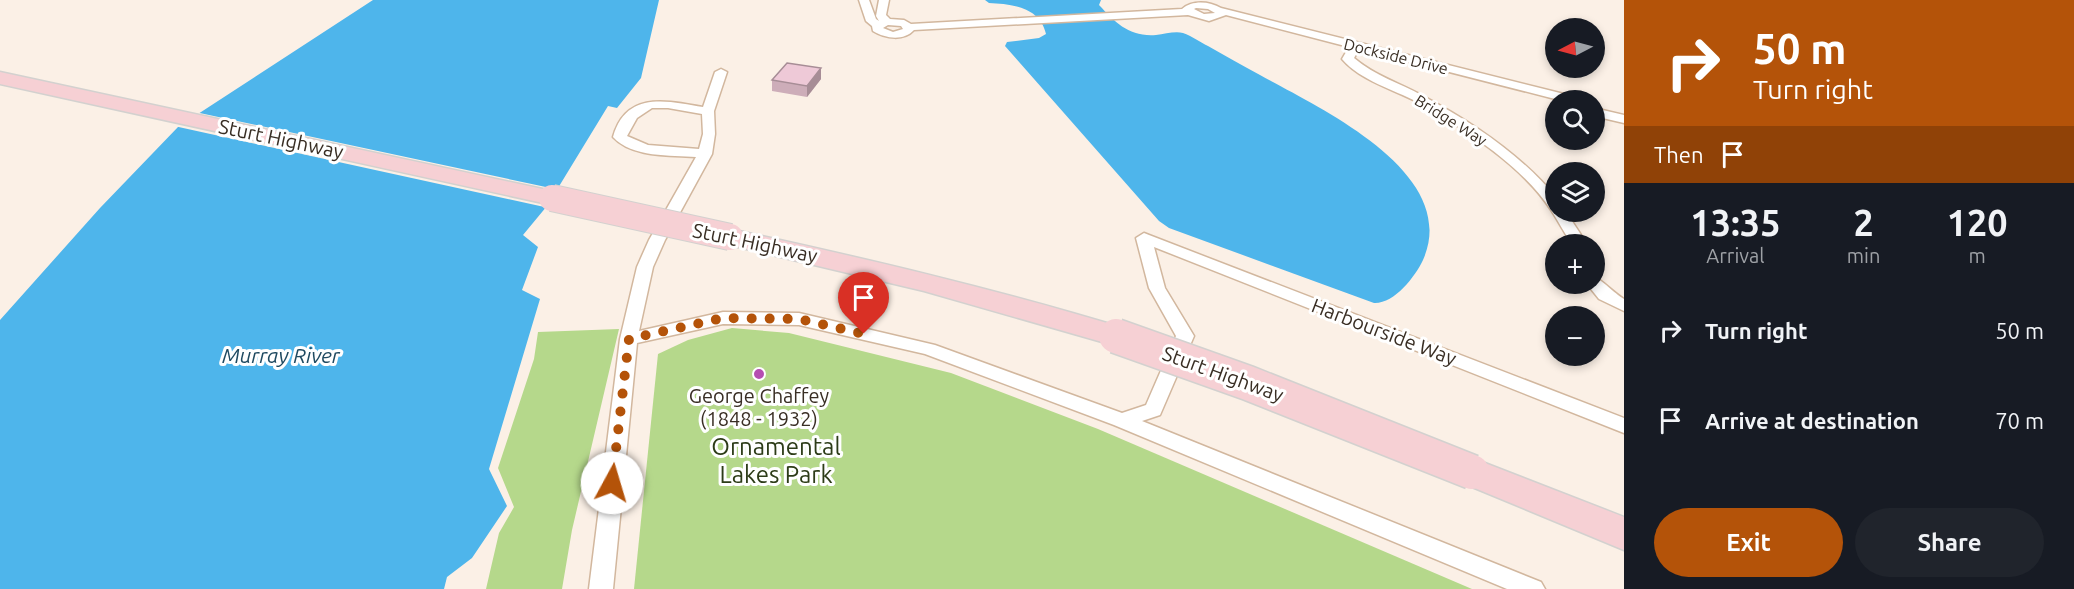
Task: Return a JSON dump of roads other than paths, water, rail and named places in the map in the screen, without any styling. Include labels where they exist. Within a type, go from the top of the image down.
[{"type":"highway","name":"Sturt Highway","points":[[0,78],[942,284],[1009,302],[1116,336],[1248,383],[1624,534]]},
{"type":"street","points":[[864,0],[871,21],[883,23],[881,16],[884,0]]},
{"type":"street","name":"Dockside Drive","points":[[883,23],[904,23],[908,27],[1126,13],[1188,12],[1202,17],[1217,8],[1354,48],[1545,99]]},
{"type":"street","name":"Dockside Drive","points":[[1354,48],[1545,94]]},
{"type":"street","name":"Bridge Way","points":[[1354,48],[1348,59],[1358,68],[1460,123],[1504,154],[1545,193]]},
{"type":"street","points":[[602,589],[629,339],[645,267],[657,240],[705,154],[709,134],[708,111],[721,72]]},
{"type":"street","points":[[705,154],[628,145],[620,137],[621,129],[634,113],[654,104],[708,111]]},
{"type":"street","points":[[1605,109],[1624,114]]},
{"type":"street","points":[[1605,115],[1624,119]]},
{"type":"street","name":"Harbourside Way","points":[[1120,420],[1153,410],[1185,336],[1157,288],[1144,238],[1624,426]]},
{"type":"street","points":[[1604,294],[1624,306]]},
{"type":"street","points":[[629,339],[723,318],[799,319],[929,349],[1120,420],[1533,589]]},
{"type":"water","name":"Murray River","points":[[373,0],[659,0],[641,78],[617,108],[608,106],[547,206],[523,235],[538,247],[522,290],[540,299],[489,469],[507,506],[472,558],[447,577],[444,589],[0,589],[0,320],[100,208],[178,127]]},
{"type":"water","points":[[985,0],[1101,0],[1099,5],[1124,28],[1146,35],[1177,32],[1186,34],[1347,124],[1378,146],[1404,171],[1422,198],[1430,228],[1423,260],[1419,267],[1396,294],[1382,302],[1374,303],[1169,228],[1159,221],[1005,46],[1007,42],[1039,38],[1046,34],[1038,18],[1016,6],[989,3]]},
{"type":"place","name":"George Chaffey (1848 - 1932)","points":[[759,374]]},
{"type":"park label","name":"Ornamental Lakes Park","points":[[776,461]]}]
